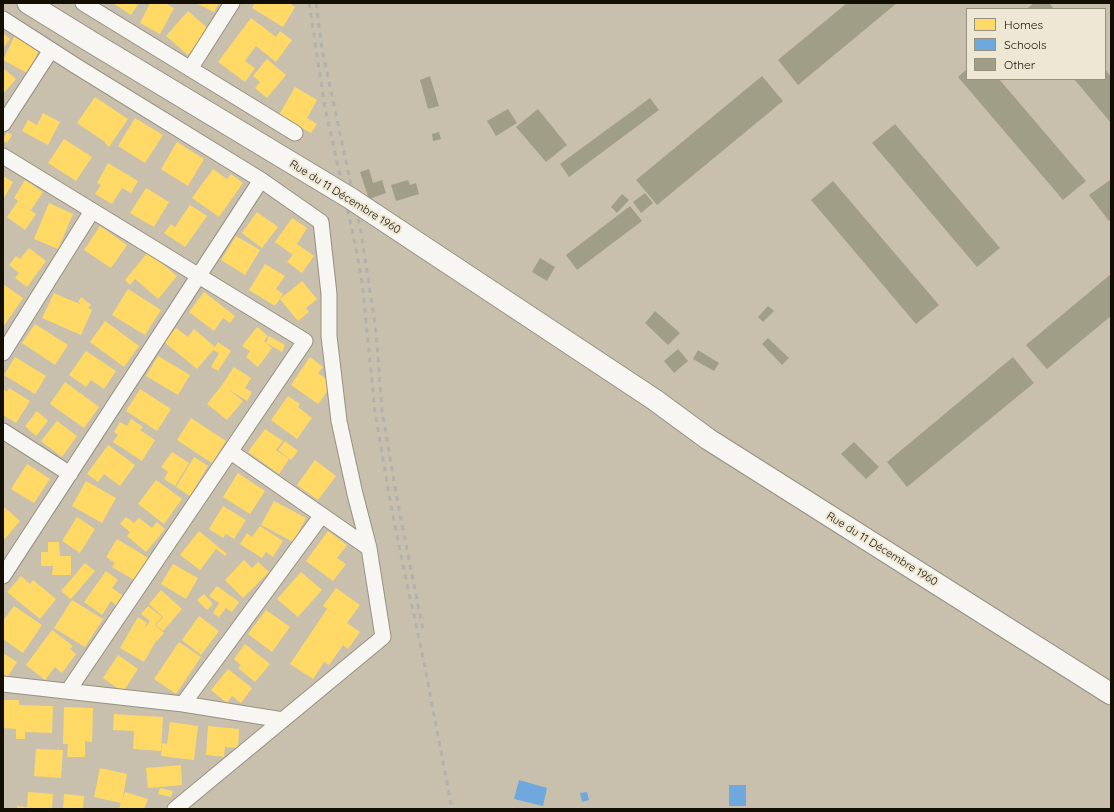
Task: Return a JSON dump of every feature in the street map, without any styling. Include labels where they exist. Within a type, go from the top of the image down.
[{"type":"main road","name":"Rue du 11 Décembre 1960","points":[[28,3],[350,198],[655,400],[708,439],[1111,694]]},
{"type":"main road","name":"Rue du 11 Décembre 1960","points":[[655,400],[714,427],[913,557],[1111,683]]},
{"type":"street","points":[[83,3],[295,133]]},
{"type":"street","points":[[190,69],[232,3]]},
{"type":"street","points":[[3,19],[262,180],[321,222],[329,294],[329,336],[339,421],[355,494],[369,548],[383,637],[175,809]]},
{"type":"street","points":[[3,124],[51,50]]},
{"type":"street","points":[[3,156],[305,341],[68,691]]},
{"type":"street","points":[[3,576],[198,275],[262,180]]},
{"type":"street","points":[[3,353],[92,211]]},
{"type":"street","points":[[3,431],[70,474]]},
{"type":"street","points":[[231,452],[369,548]]},
{"type":"street","points":[[183,704],[322,515]]},
{"type":"street","points":[[3,684],[183,704],[283,720]]},
{"type":"building: Homes","points":[[113,3],[139,3],[131,15]]},
{"type":"building: Homes","points":[[150,3],[165,3],[174,8],[160,34],[140,23]]},
{"type":"building: Homes","points":[[196,3],[219,3],[214,12]]},
{"type":"building: Homes","points":[[255,3],[289,3],[295,7],[283,27],[252,8]]},
{"type":"building: Homes","points":[[188,11],[210,30],[188,55],[166,36]]},
{"type":"building: Homes","points":[[251,18],[276,37],[280,31],[292,40],[276,62],[256,46],[245,61],[255,68],[245,82],[218,62]]},
{"type":"building: Homes","points":[[3,33],[10,39],[3,48]]},
{"type":"building: Homes","points":[[15,35],[40,49],[27,73],[3,60]]},
{"type":"building: Homes","points":[[267,59],[286,75],[267,98],[255,88],[260,82],[253,76]]},
{"type":"building: Homes","points":[[3,68],[16,79],[3,94]]},
{"type":"building: Homes","points":[[295,87],[317,100],[307,118],[317,124],[311,133],[279,115]]},
{"type":"building: Homes","points":[[95,97],[128,119],[109,147],[105,142],[77,123]]},
{"type":"building: Homes","points":[[43,113],[60,122],[48,145],[22,131],[28,120],[37,125]]},
{"type":"building: Homes","points":[[135,118],[163,135],[145,163],[118,146]]},
{"type":"building: Homes","points":[[7,132],[12,135],[7,143],[3,140]]},
{"type":"building: Homes","points":[[64,139],[92,157],[76,181],[48,163]]},
{"type":"building: Homes","points":[[177,142],[204,159],[188,186],[161,169]]},
{"type":"building: Homes","points":[[108,163],[138,181],[131,193],[122,188],[112,204],[95,194],[101,185],[97,183]]},
{"type":"building: Homes","points":[[213,169],[227,179],[231,174],[243,183],[219,217],[192,198]]},
{"type":"building: Homes","points":[[3,176],[13,182],[3,200]]},
{"type":"building: Homes","points":[[25,180],[43,192],[31,210],[14,198]]},
{"type":"building: Homes","points":[[146,188],[169,202],[154,227],[130,213]]},
{"type":"building: Homes","points":[[18,201],[36,214],[25,230],[7,217]]},
{"type":"building: Homes","points":[[49,203],[73,214],[58,249],[34,239]]},
{"type":"building: Homes","points":[[190,205],[207,216],[185,247],[164,233],[171,224],[175,227]]},
{"type":"building: Homes","points":[[257,212],[278,227],[262,248],[242,233]]},
{"type":"building: Homes","points":[[292,218],[307,228],[297,244],[314,256],[302,273],[287,262],[293,255],[275,242]]},
{"type":"building: Homes","points":[[100,226],[127,245],[111,268],[84,250]]},
{"type":"building: Homes","points":[[236,236],[260,250],[245,275],[221,260]]},
{"type":"building: Homes","points":[[29,248],[46,261],[27,287],[15,278],[19,273],[9,265],[16,256],[20,259]]},
{"type":"building: Homes","points":[[148,252],[177,276],[158,299],[135,279],[130,285],[125,280]]},
{"type":"building: Homes","points":[[265,264],[285,276],[276,289],[283,294],[275,306],[249,290]]},
{"type":"building: Homes","points":[[302,281],[317,299],[306,308],[309,312],[298,321],[280,299]]},
{"type":"building: Homes","points":[[3,284],[23,298],[3,327]]},
{"type":"building: Homes","points":[[128,289],[161,310],[145,335],[112,315]]},
{"type":"building: Homes","points":[[204,292],[235,316],[230,323],[223,318],[214,331],[189,312]]},
{"type":"building: Homes","points":[[54,293],[82,305],[78,302],[81,297],[91,305],[88,308],[92,310],[81,335],[42,318]]},
{"type":"building: Homes","points":[[105,321],[139,346],[124,367],[90,342]]},
{"type":"building: Homes","points":[[35,324],[68,345],[55,365],[22,343]]},
{"type":"building: Homes","points":[[257,327],[268,336],[264,341],[272,348],[258,367],[246,357],[250,351],[242,346]]},
{"type":"building: Homes","points":[[176,328],[188,337],[194,329],[215,347],[218,342],[231,351],[218,371],[211,367],[219,353],[213,350],[197,369],[164,342]]},
{"type":"building: Homes","points":[[269,336],[285,345],[282,352],[266,343]]},
{"type":"building: Homes","points":[[86,351],[116,371],[104,389],[91,380],[86,387],[69,375]]},
{"type":"building: Homes","points":[[158,356],[190,375],[178,395],[146,376]]},
{"type":"building: Homes","points":[[15,357],[46,376],[35,394],[4,375]]},
{"type":"building: Homes","points":[[310,357],[323,367],[318,373],[333,384],[318,404],[291,385]]},
{"type":"building: Homes","points":[[234,367],[251,378],[245,388],[252,392],[247,401],[228,389],[243,401],[227,420],[207,404]]},
{"type":"building: Homes","points":[[65,382],[99,407],[84,428],[50,404]]},
{"type":"building: Homes","points":[[9,388],[30,401],[16,423],[3,415],[3,389],[7,392]]},
{"type":"building: Homes","points":[[140,389],[171,409],[157,431],[126,411]]},
{"type":"building: Homes","points":[[288,396],[300,404],[298,407],[312,418],[297,439],[271,420]]},
{"type":"building: Homes","points":[[37,411],[48,421],[36,436],[25,426]]},
{"type":"building: Homes","points":[[191,418],[226,441],[212,463],[177,440]]},
{"type":"building: Homes","points":[[131,419],[143,427],[140,430],[155,440],[142,461],[113,442],[118,435],[114,432],[120,422],[127,426]]},
{"type":"building: Homes","points":[[57,421],[77,436],[62,457],[41,441]]},
{"type":"building: Homes","points":[[265,429],[283,441],[276,450],[289,459],[279,474],[248,452]]},
{"type":"building: Homes","points":[[285,441],[298,451],[291,460],[278,450]]},
{"type":"building: Homes","points":[[108,445],[135,465],[120,486],[104,474],[98,482],[87,474]]},
{"type":"building: Homes","points":[[172,452],[189,463],[175,486],[164,479],[168,472],[161,467]]},
{"type":"building: Homes","points":[[194,457],[208,466],[190,496],[176,487]]},
{"type":"building: Homes","points":[[315,460],[336,476],[318,500],[297,485]]},
{"type":"building: Homes","points":[[27,464],[50,479],[34,503],[11,489]]},
{"type":"building: Homes","points":[[238,473],[265,491],[250,514],[223,497]]},
{"type":"building: Homes","points":[[156,480],[182,499],[164,524],[138,504]]},
{"type":"building: Homes","points":[[86,481],[116,498],[102,523],[72,506]]},
{"type":"building: Homes","points":[[274,501],[306,518],[293,542],[261,525]]},
{"type":"building: Homes","points":[[3,506],[20,521],[3,541]]},
{"type":"building: Homes","points":[[223,506],[246,520],[234,539],[226,534],[223,538],[209,529]]},
{"type":"building: Homes","points":[[77,517],[95,529],[80,553],[62,541]]},
{"type":"building: Homes","points":[[126,517],[134,523],[139,518],[152,528],[157,522],[165,529],[146,552],[127,536],[130,532],[120,524]]},
{"type":"building: Homes","points":[[260,526],[283,541],[273,557],[266,552],[262,558],[240,544],[247,533],[252,537]]},
{"type":"building: Homes","points":[[199,531],[227,554],[225,556],[216,549],[200,570],[180,555]]},
{"type":"building: Homes","points":[[328,531],[347,545],[337,558],[346,564],[333,581],[306,561]]},
{"type":"building: Homes","points":[[117,539],[150,559],[136,581],[112,567],[115,563],[106,557]]},
{"type":"building: Homes","points":[[48,542],[59,542],[60,556],[71,556],[71,575],[52,575],[53,566],[41,566],[41,552],[48,552]]},
{"type":"building: Homes","points":[[244,560],[252,568],[258,562],[269,572],[243,598],[225,580]]},
{"type":"building: Homes","points":[[85,563],[95,571],[71,599],[61,591]]},
{"type":"building: Homes","points":[[173,564],[198,578],[186,599],[161,584]]},
{"type":"building: Homes","points":[[106,571],[118,580],[112,588],[125,597],[118,607],[111,601],[102,615],[84,602]]},
{"type":"building: Homes","points":[[301,572],[322,590],[298,617],[277,599]]},
{"type":"building: Homes","points":[[21,576],[30,584],[33,580],[56,599],[40,619],[7,592]]},
{"type":"building: Homes","points":[[217,586],[239,602],[232,612],[226,608],[219,617],[213,613],[219,603],[209,596]]},
{"type":"building: Homes","points":[[336,588],[360,605],[347,623],[360,632],[348,649],[343,645],[329,665],[324,662],[313,679],[290,664],[327,609],[341,618],[323,606]]},
{"type":"building: Homes","points":[[161,590],[182,609],[163,631],[156,625],[163,617],[149,604]]},
{"type":"building: Homes","points":[[204,594],[213,604],[207,610],[197,600]]},
{"type":"building: Homes","points":[[72,600],[103,619],[85,647],[54,628]]},
{"type":"building: Homes","points":[[14,606],[42,625],[23,653],[3,639],[3,621]]},
{"type":"building: Homes","points":[[148,606],[162,617],[155,625],[164,633],[156,641],[144,662],[120,648],[138,617],[147,623],[144,629],[150,621],[141,614]]},
{"type":"building: Homes","points":[[266,610],[290,627],[272,652],[248,634]]},
{"type":"building: Homes","points":[[199,616],[219,631],[201,655],[182,640]]},
{"type":"building: Homes","points":[[52,630],[73,646],[70,649],[76,654],[62,673],[55,667],[45,680],[26,665]]},
{"type":"building: Homes","points":[[179,642],[201,657],[176,694],[154,679]]},
{"type":"building: Homes","points":[[245,644],[270,664],[255,682],[238,668],[241,665],[234,659]]},
{"type":"building: Homes","points":[[3,653],[17,662],[6,679],[3,677]]},
{"type":"building: Homes","points":[[118,655],[138,669],[123,692],[103,678]]},
{"type":"building: Homes","points":[[228,669],[252,688],[241,703],[232,696],[227,703],[211,690]]},
{"type":"building: Homes","points":[[3,700],[19,700],[19,705],[53,706],[52,733],[25,732],[25,739],[16,739],[16,729],[3,728]]},
{"type":"building: Homes","points":[[64,707],[93,708],[92,742],[85,741],[85,757],[67,757],[68,744],[63,744]]},
{"type":"building: Homes","points":[[114,714],[163,717],[161,751],[133,749],[134,731],[113,730]]},
{"type":"building: Homes","points":[[170,722],[198,726],[194,760],[161,756],[162,743],[167,744]]},
{"type":"building: Homes","points":[[208,726],[239,729],[238,748],[225,747],[224,757],[206,755]]},
{"type":"building: Homes","points":[[36,749],[63,750],[61,778],[34,776]]},
{"type":"building: Homes","points":[[181,765],[182,785],[148,788],[146,768]]},
{"type":"building: Homes","points":[[100,768],[127,774],[122,802],[125,792],[148,799],[144,809],[119,809],[121,803],[94,797]]},
{"type":"building: Homes","points":[[160,788],[173,791],[171,797],[158,794]]},
{"type":"building: Homes","points":[[28,792],[53,794],[52,809],[17,809],[17,806],[27,807]]},
{"type":"building: Homes","points":[[64,794],[84,796],[83,809],[63,809]]},
{"type":"building: Schools","points":[[519,780],[547,788],[543,806],[514,799]]},
{"type":"building: Schools","points":[[729,785],[746,785],[746,806],[729,806]]},
{"type":"building: Schools","points":[[587,792],[589,800],[582,802],[580,793]]},
{"type":"building: Other","points":[[847,3],[897,3],[798,85],[778,60]]},
{"type":"building: Other","points":[[1034,3],[1049,3],[1053,8],[1028,8]]},
{"type":"building: Other","points":[[966,70],[966,80],[1000,80],[1086,181],[1063,200],[958,77]]},
{"type":"building: Other","points":[[1106,70],[1111,77],[1111,123],[1075,80],[1106,80]]},
{"type":"building: Other","points":[[430,76],[439,106],[428,109],[420,80]]},
{"type":"building: Other","points":[[762,76],[783,101],[657,205],[636,180]]},
{"type":"building: Other","points":[[650,98],[659,110],[569,177],[560,164]]},
{"type":"building: Other","points":[[508,109],[517,123],[496,136],[487,121]]},
{"type":"building: Other","points":[[538,109],[567,145],[546,162],[516,127]]},
{"type":"building: Other","points":[[895,124],[1000,248],[977,267],[872,143]]},
{"type":"building: Other","points":[[439,132],[441,139],[433,141],[432,134]]},
{"type":"building: Other","points":[[369,169],[373,183],[382,180],[386,193],[369,199],[360,172]]},
{"type":"building: Other","points":[[408,180],[410,185],[416,183],[419,194],[396,201],[391,185]]},
{"type":"building: Other","points":[[1110,180],[1111,219],[1109,221],[1089,195]]},
{"type":"building: Other","points":[[833,181],[939,305],[916,324],[811,200]]},
{"type":"building: Other","points":[[645,193],[653,203],[641,213],[633,202]]},
{"type":"building: Other","points":[[622,194],[629,200],[617,213],[611,207]]},
{"type":"building: Other","points":[[630,206],[642,221],[577,270],[566,255]]},
{"type":"building: Other","points":[[540,258],[555,267],[547,281],[532,272]]},
{"type":"building: Other","points":[[1111,274],[1111,316],[1047,369],[1026,345]]},
{"type":"building: Other","points":[[768,306],[774,311],[763,322],[758,317]]},
{"type":"building: Other","points":[[655,311],[680,333],[668,345],[645,323]]},
{"type":"building: Other","points":[[768,338],[789,358],[782,365],[762,344]]},
{"type":"building: Other","points":[[678,349],[688,361],[674,373],[664,361]]},
{"type":"building: Other","points":[[698,350],[719,363],[714,371],[693,359]]},
{"type":"building: Other","points":[[1013,357],[1034,383],[907,487],[887,462]]},
{"type":"building: Other","points":[[854,442],[879,467],[866,479],[841,454]]},
{"type":"railway","points":[[309,3],[325,108],[362,281],[375,412],[391,506],[421,647],[452,809]]},
{"type":"railway","points":[[316,3],[322,49],[361,232],[376,331],[382,411],[398,504],[423,630]]}]
